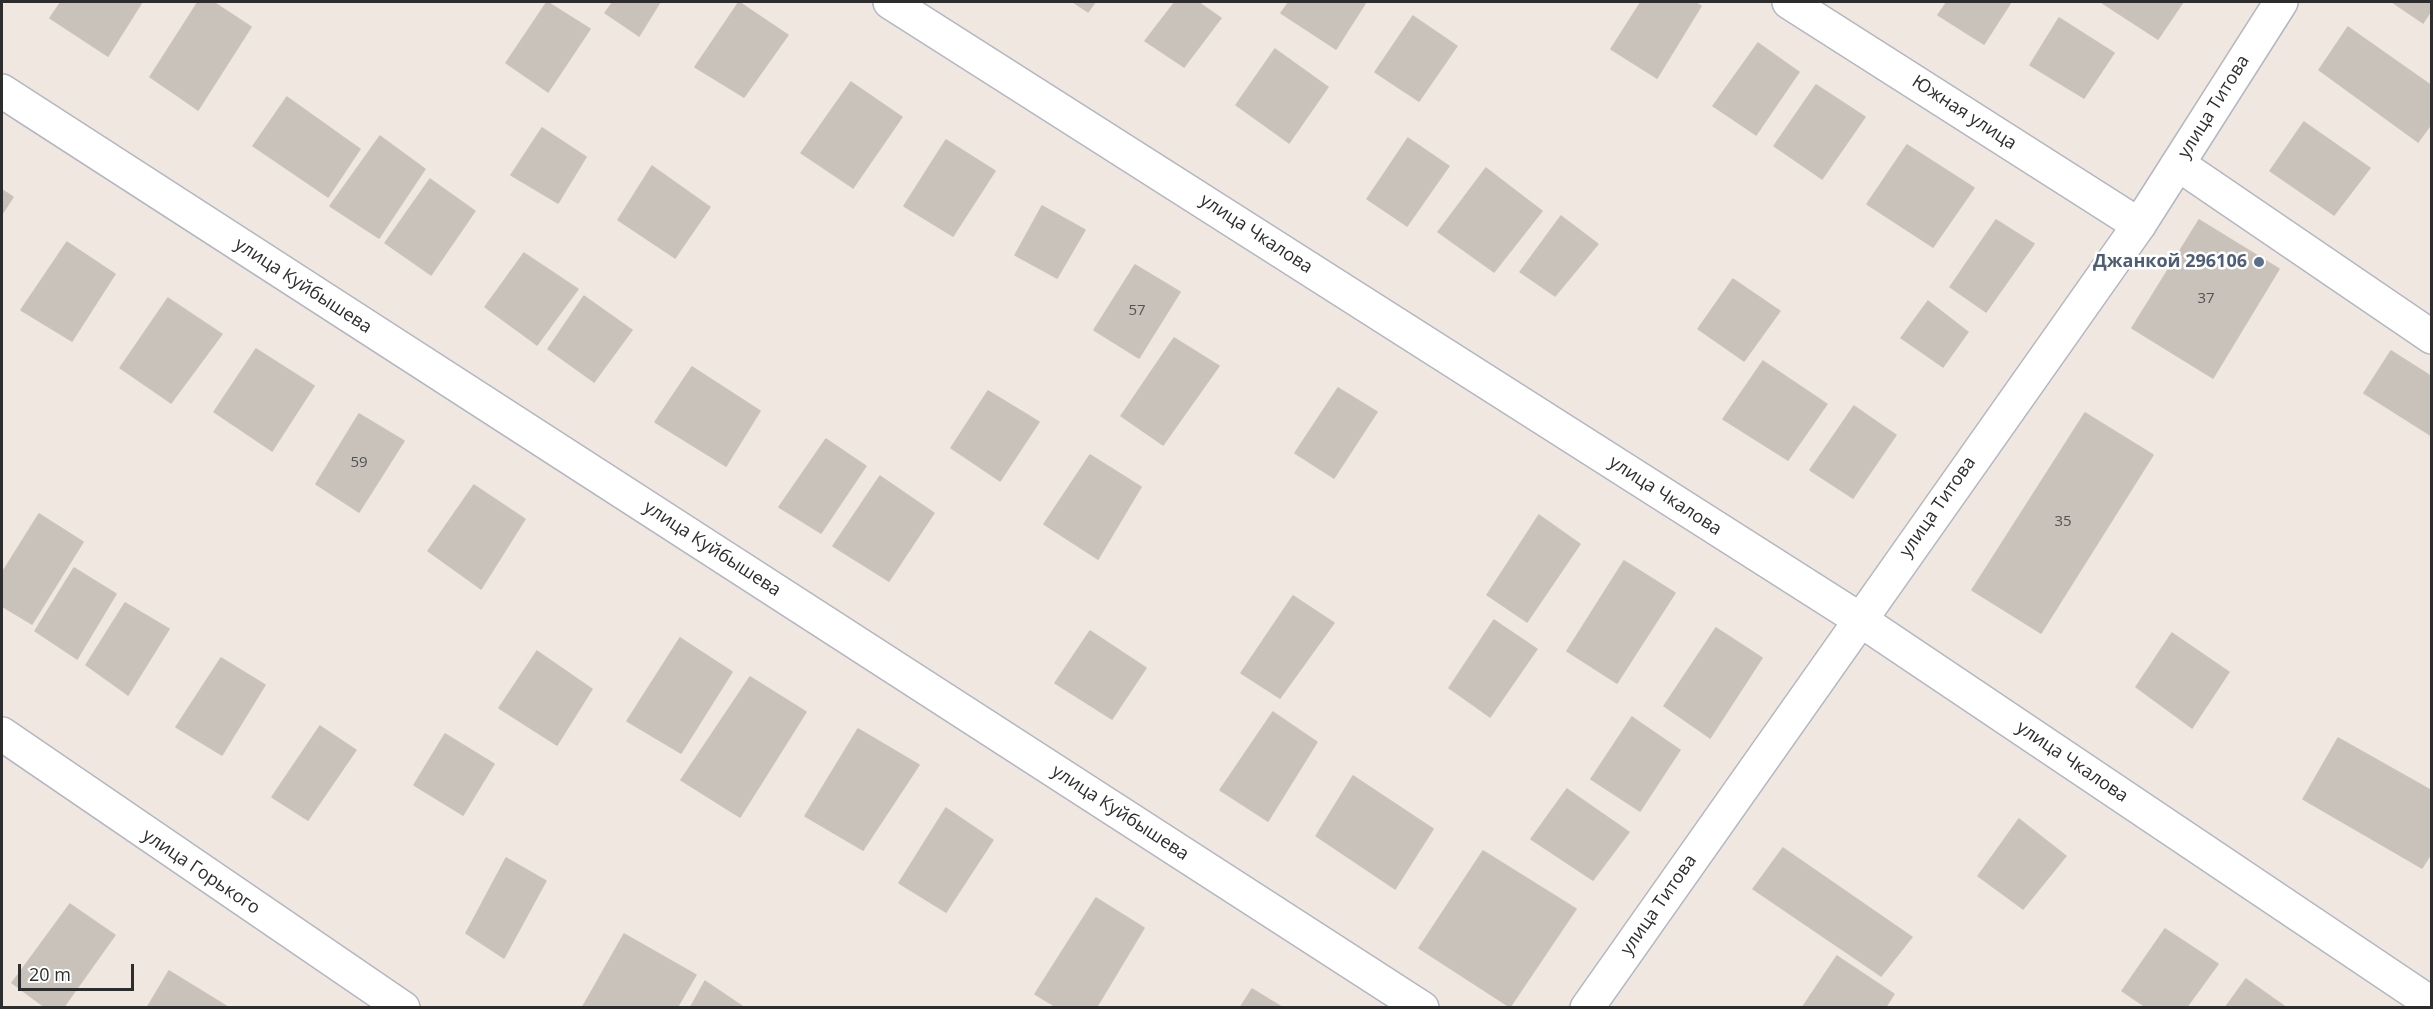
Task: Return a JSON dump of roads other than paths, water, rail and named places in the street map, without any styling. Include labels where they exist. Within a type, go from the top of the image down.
[{"type":"street","name":"улица Чкалова","points":[[890,2],[1859,619],[2432,1004]]},
{"type":"street","name":"Южная улица","points":[[1789,2],[2139,225]]},
{"type":"street","name":"улица Титова","points":[[1587,1008],[1859,619],[2139,225],[2281,2]]},
{"type":"street","name":"улица Куйбышева","points":[[2,91],[1422,1008]]},
{"type":"street","points":[[2178,164],[2432,337]]},
{"type":"street","name":"улица Горького","points":[[2,734],[403,1008]]},
{"type":"place","name":"Джанкой 296106","points":[[2259,262]]}]
